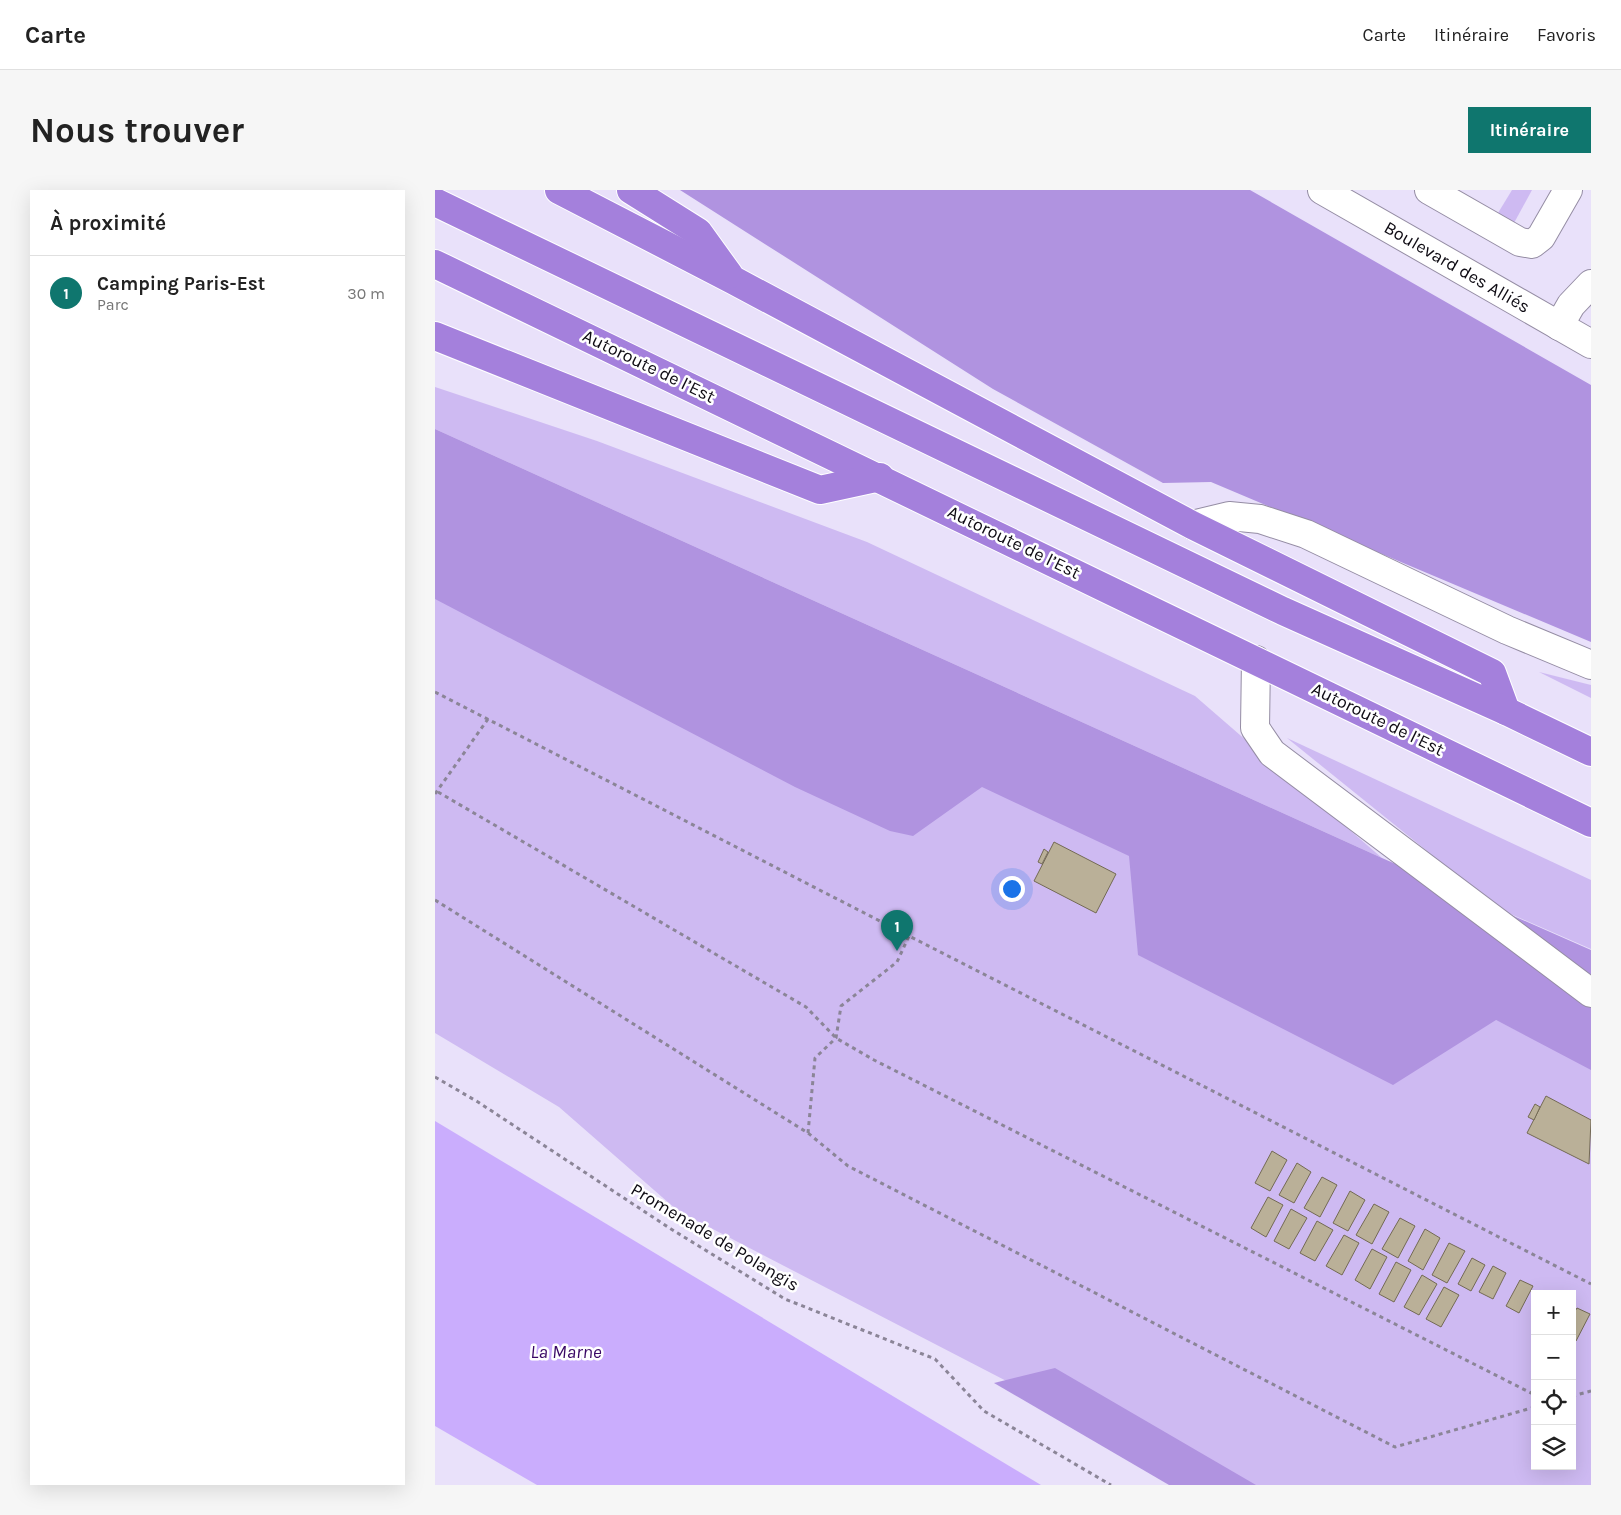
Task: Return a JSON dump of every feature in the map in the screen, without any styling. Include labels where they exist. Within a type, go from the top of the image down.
[{"type":"highway","points":[[559,190],[733,280],[1192,525],[1492,673],[1506,711]]},
{"type":"highway","points":[[631,190],[698,232],[733,280]]},
{"type":"highway","points":[[435,202],[1283,611],[1506,711],[1591,752]]},
{"type":"highway","name":"Autoroute de l’Est","points":[[435,264],[880,477],[1591,822]]},
{"type":"highway","points":[[438,338],[821,490],[880,477]]},
{"type":"street","name":"Boulevard des Alliés","points":[[1322,190],[1591,344]]},
{"type":"street","points":[[1429,190],[1521,242],[1532,244],[1541,237],[1568,190]]},
{"type":"street","points":[[1559,326],[1571,305],[1591,284]]},
{"type":"street","points":[[1192,525],[1229,516],[1260,518],[1306,534],[1507,630],[1575,660],[1591,665]]},
{"type":"street","points":[[1256,660],[1255,728],[1272,752],[1591,993]]},
{"type":"path","points":[[435,692],[1591,1284]]},
{"type":"path","points":[[488,719],[436,793],[806,1007],[836,1038],[874,1060],[1531,1393]]},
{"type":"path","points":[[435,900],[808,1133],[848,1166],[1395,1447],[1531,1408]]},
{"type":"path","points":[[808,1133],[815,1058],[836,1038],[841,1006],[897,962],[909,936]]},
{"type":"path","name":"Promenade de Polangis","points":[[435,1077],[478,1102],[671,1229],[785,1299],[935,1359],[984,1411],[1111,1485]]},
{"type":"path","points":[[1576,1395],[1591,1391]]},
{"type":"shaded area","points":[[680,190],[1250,190],[1591,385],[1591,642],[1211,482],[1163,483],[993,389]]},
{"type":"shaded area","points":[[1512,190],[1532,190],[1514,223],[1498,213]]},
{"type":"shaded area","points":[[435,387],[597,441],[867,542],[1195,696],[1382,858],[435,429]]},
{"type":"shaded area","points":[[435,429],[1382,858],[1591,950],[1591,1070],[1496,1020],[1393,1085],[1138,955],[1129,856],[982,787],[913,836],[890,831],[795,787],[435,599]]},
{"type":"shaded area","points":[[435,541],[1198,869],[1591,1068],[1591,1485],[1207,1485],[678,1211],[559,1107],[435,1033]]},
{"type":"shaded area","points":[[1539,672],[1591,685],[1591,698]]},
{"type":"shaded area","points":[[1287,738],[1591,880],[1591,949],[1499,909]]},
{"type":"shaded area","points":[[1055,1368],[1256,1485],[1169,1485],[994,1383]]},
{"type":"water","name":"La Marne","points":[[435,1121],[1041,1485],[537,1485],[435,1426]]},
{"type":"building","points":[[1054,842],[1116,874],[1096,913],[1034,881]]},
{"type":"building","points":[[1044,849],[1048,852],[1042,864],[1038,862]]},
{"type":"building","points":[[1546,1096],[1591,1120],[1589,1164],[1527,1133]]},
{"type":"building","points":[[1535,1104],[1540,1107],[1534,1120],[1528,1117]]},
{"type":"building","points":[[1272,1151],[1287,1160],[1270,1191],[1255,1183]]},
{"type":"building","points":[[1297,1163],[1311,1172],[1294,1203],[1279,1195]]},
{"type":"building","points":[[1322,1177],[1337,1185],[1320,1217],[1304,1208]]},
{"type":"building","points":[[1350,1191],[1365,1200],[1348,1231],[1333,1223]]},
{"type":"building","points":[[1268,1197],[1283,1205],[1266,1237],[1251,1228]]},
{"type":"building","points":[[1374,1204],[1389,1212],[1372,1244],[1356,1235]]},
{"type":"building","points":[[1291,1209],[1307,1218],[1289,1249],[1274,1241]]},
{"type":"building","points":[[1400,1218],[1415,1226],[1398,1258],[1382,1249]]},
{"type":"building","points":[[1317,1221],[1333,1230],[1315,1261],[1300,1253]]},
{"type":"building","points":[[1425,1229],[1440,1238],[1423,1270],[1408,1261]]},
{"type":"building","points":[[1344,1235],[1359,1243],[1342,1275],[1326,1266]]},
{"type":"building","points":[[1449,1243],[1465,1251],[1447,1283],[1432,1275]]},
{"type":"building","points":[[1372,1249],[1387,1257],[1370,1289],[1355,1280]]},
{"type":"building","points":[[1472,1258],[1485,1265],[1471,1291],[1458,1284]]},
{"type":"building","points":[[1396,1262],[1411,1270],[1394,1302],[1379,1294]]},
{"type":"building","points":[[1493,1266],[1506,1273],[1493,1299],[1479,1292]]},
{"type":"building","points":[[1422,1275],[1437,1284],[1419,1315],[1404,1307]]},
{"type":"building","points":[[1520,1280],[1533,1286],[1519,1313],[1506,1306]]},
{"type":"building","points":[[1444,1287],[1459,1295],[1441,1327],[1426,1319]]},
{"type":"building","points":[[1577,1308],[1590,1314],[1576,1341],[1576,1335]]},
{"type":"place","name":"Camping Paris-Est","points":[[897,951]]}]
